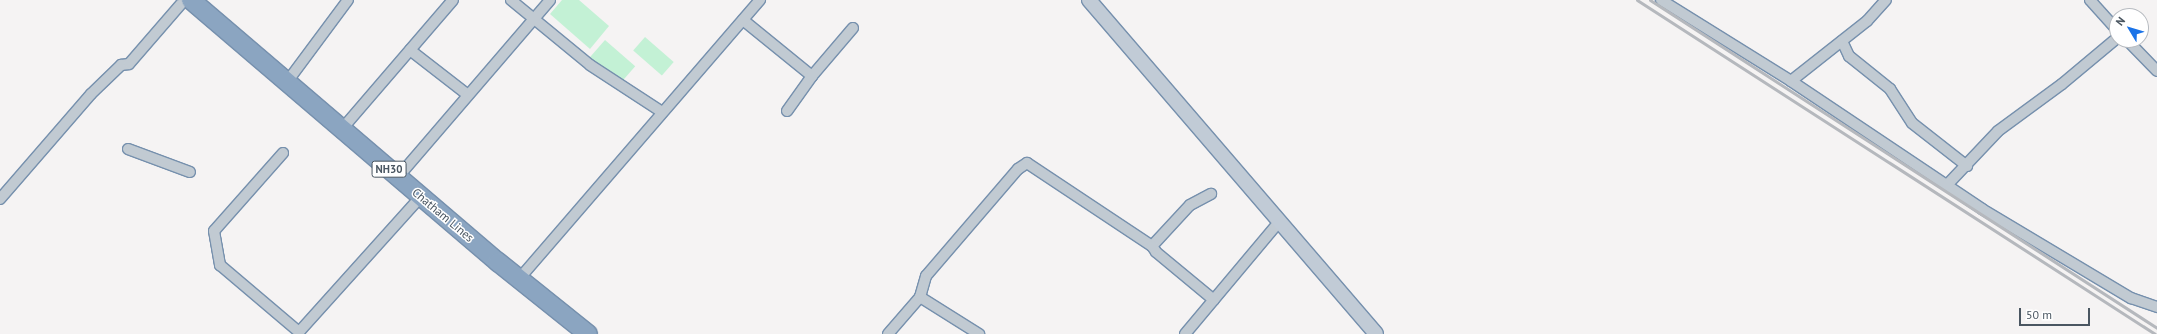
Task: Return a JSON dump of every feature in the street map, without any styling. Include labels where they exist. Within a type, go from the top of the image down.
[{"type":"highway","name":"Chatham Lines","points":[[183,1],[287,82],[519,279],[588,334]]},
{"type":"highway","name":"Chatham Lines","points":[[183,1],[415,203],[541,310],[572,334]]},
{"type":"street","points":[[287,82],[348,0]]},
{"type":"street","points":[[342,129],[453,0]]},
{"type":"street","points":[[511,0],[533,20],[590,65],[662,112]]},
{"type":"street","points":[[398,177],[550,0]]},
{"type":"street","points":[[519,279],[760,0]]},
{"type":"street","points":[[1089,0],[1376,334]]},
{"type":"street","points":[[1661,0],[1791,81],[1982,209],[2130,298],[2157,307]]},
{"type":"street","points":[[1791,81],[1867,21],[1886,0]]},
{"type":"street","points":[[2090,0],[2109,21]]},
{"type":"street","points":[[0,199],[91,94],[121,66],[129,64],[183,1]]},
{"type":"street","points":[[743,20],[812,76]]},
{"type":"street","points":[[786,111],[812,76],[853,28]]},
{"type":"street","points":[[1842,41],[1849,56],[1890,89],[1912,123],[1967,166]]},
{"type":"street","points":[[1947,185],[1967,166],[1998,131],[2062,84],[2109,45]]},
{"type":"street","points":[[2135,48],[2157,71]]},
{"type":"street","points":[[410,50],[468,96]]},
{"type":"street","points":[[128,149],[190,172]]},
{"type":"street","points":[[283,153],[214,231],[220,265],[299,332],[415,203]]},
{"type":"street","points":[[888,334],[920,297],[926,276],[1018,170],[1028,163],[1152,246],[1156,252],[1214,300]]},
{"type":"street","points":[[1152,246],[1190,205],[1211,194]]},
{"type":"street","points":[[1186,334],[1279,222]]},
{"type":"street","points":[[920,297],[972,332]]},
{"type":"green space","points":[[562,0],[579,0],[609,26],[590,49],[550,14]]},
{"type":"green space","points":[[645,37],[674,62],[662,76],[633,51]]},
{"type":"green space","points":[[605,40],[635,66],[620,84],[590,57]]},
{"type":"railway","points":[[1637,0],[2155,334]]},
{"type":"railway","points":[[1650,0],[2157,328]]}]
